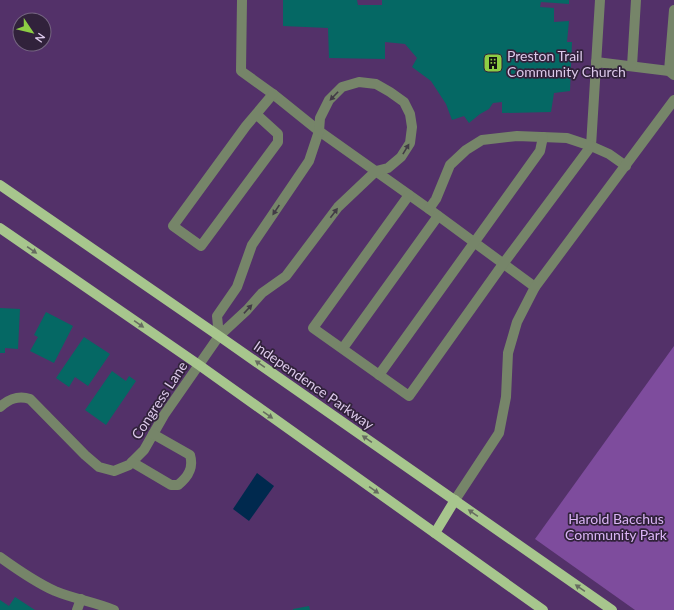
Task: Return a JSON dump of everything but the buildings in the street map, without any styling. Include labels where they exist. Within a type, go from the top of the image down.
[{"type":"main road","name":"Independence Parkway","points":[[0,185],[612,610]]},
{"type":"main road","points":[[0,228],[199,365],[542,610]]},
{"type":"main road","points":[[435,533],[454,500]]},
{"type":"street","points":[[242,0],[241,71],[273,94],[319,131],[429,209],[535,288]]},
{"type":"street","points":[[409,195],[313,328],[409,396],[591,146],[600,0]]},
{"type":"street","points":[[632,66],[636,0]]},
{"type":"street","points":[[596,62],[672,73],[674,10]]},
{"type":"street","points":[[219,336],[217,316],[238,287],[252,245],[309,161],[319,131],[320,118],[329,100],[342,87],[359,82],[376,84],[404,102],[410,114],[412,127],[410,143],[401,157],[388,168],[376,171]]},
{"type":"street","points":[[256,114],[278,134],[278,142],[201,246],[173,226],[246,126],[256,114],[273,94]]},
{"type":"street","points":[[454,500],[499,433],[506,397],[508,353],[517,322],[535,288],[674,100]]},
{"type":"street","points":[[429,209],[436,199],[450,165],[466,150],[482,140],[517,136],[567,138],[609,154],[626,166]]},
{"type":"street","points":[[380,375],[540,151],[543,137]]},
{"type":"street","name":"Congress Lane","points":[[0,408],[10,399],[22,396],[30,399],[92,462],[99,467],[114,471],[129,465],[144,450],[164,415],[219,336],[247,310],[262,292],[286,276],[338,207],[376,171]]},
{"type":"street","points":[[343,348],[438,216]]},
{"type":"street","points":[[132,462],[171,485],[178,485],[186,478],[192,462],[190,455],[153,434]]},
{"type":"street","points":[[2,563],[44,586],[114,610]]},
{"type":"street","points":[[77,610],[81,599]]},
{"type":"green space","name":"Harold Bacchus Community Park","points":[[674,346],[674,610],[635,610],[535,539]]},
{"type":"water","points":[[257,473],[274,486],[249,521],[233,509]]},
{"type":"place","name":"Preston Trail Community Church","points":[[493,63]]}]
